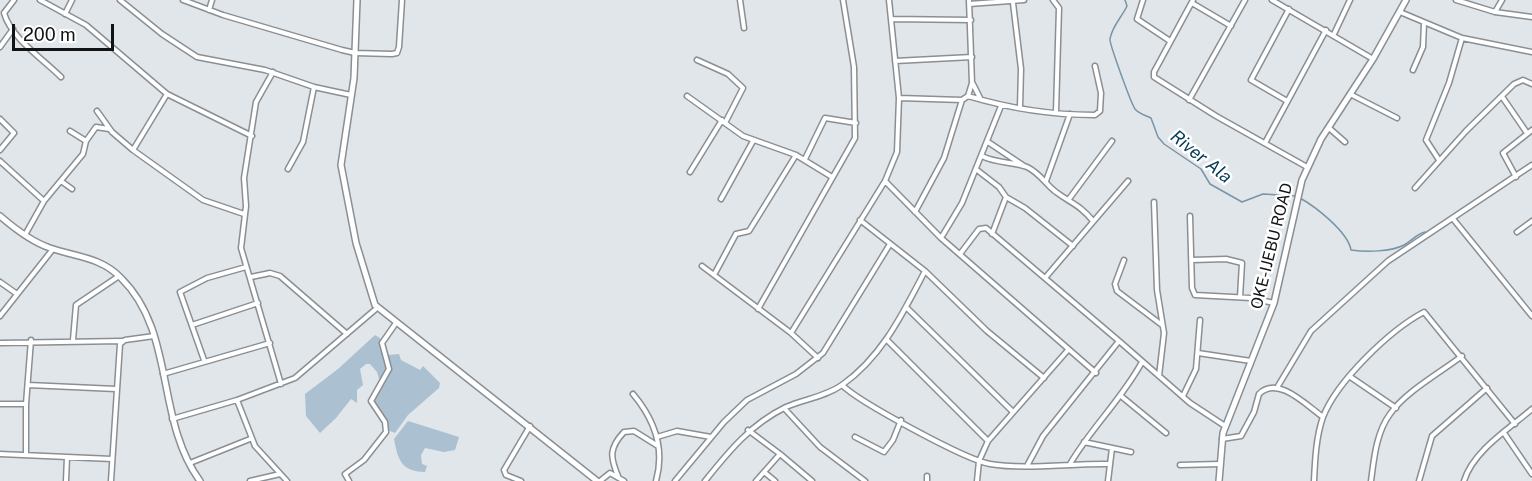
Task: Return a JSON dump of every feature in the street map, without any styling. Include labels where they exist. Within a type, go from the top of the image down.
[{"type":"main road","points":[[357,0],[355,54],[342,165],[356,243],[377,308],[599,481]]},
{"type":"main road","name":"OKE-IJEBU ROAD","points":[[1219,481],[1225,426],[1274,303],[1297,197],[1307,167],[1406,0]]},
{"type":"main road","points":[[0,216],[25,235],[53,249],[87,256],[119,276],[139,299],[154,336],[171,419],[189,464],[200,481]]},
{"type":"street","points":[[14,0],[2,11],[13,29],[61,77]]},
{"type":"street","points":[[40,0],[86,25],[167,94],[252,136]]},
{"type":"street","points":[[65,14],[72,0]]},
{"type":"street","points":[[120,0],[162,34],[197,57],[273,72],[314,87],[351,95]]},
{"type":"street","points":[[183,0],[355,54],[396,53],[402,0]]},
{"type":"street","points":[[209,10],[212,0]]},
{"type":"street","points":[[740,0],[744,28]]},
{"type":"street","points":[[758,309],[853,144],[856,123],[854,67],[843,0]]},
{"type":"street","points":[[791,333],[885,181],[897,152],[899,98],[889,0]]},
{"type":"street","points":[[899,98],[962,100],[968,96],[972,83],[969,2],[1013,3],[1024,0]]},
{"type":"street","points":[[1054,0],[1059,8],[1056,112]]},
{"type":"street","points":[[1143,0],[1137,19],[1170,41]]},
{"type":"street","points":[[1189,100],[1245,0]]},
{"type":"street","points":[[1272,0],[1334,34],[1373,59]]},
{"type":"street","points":[[1334,34],[1350,0]]},
{"type":"street","points":[[1456,0],[1495,12],[1532,16]]},
{"type":"street","points":[[1495,12],[1502,0]]},
{"type":"street","points":[[1231,26],[1192,1],[1154,76],[1189,100],[1307,167]]},
{"type":"street","points":[[1013,3],[1020,69],[1020,107]]},
{"type":"street","points":[[1287,101],[1251,80],[1289,9]]},
{"type":"street","points":[[1400,12],[1462,38],[1532,52]]},
{"type":"street","points":[[891,19],[971,20]]},
{"type":"street","points":[[1413,70],[1423,47],[1425,23]]},
{"type":"street","points":[[0,47],[13,29]]},
{"type":"street","points":[[1264,142],[1326,30]]},
{"type":"street","points":[[1439,159],[1426,140],[1449,83],[1462,38]]},
{"type":"street","points":[[895,61],[972,57]]},
{"type":"street","points":[[690,172],[743,90],[742,86],[728,74],[697,60]]},
{"type":"street","points":[[968,96],[1001,106],[1095,115],[1100,111],[1101,93],[1095,66]]},
{"type":"street","points":[[273,72],[258,95],[244,178],[241,248],[282,384]]},
{"type":"street","points":[[1415,188],[1439,159],[1518,81],[1523,80],[1532,84]]},
{"type":"street","points":[[972,83],[982,99]]},
{"type":"street","points":[[288,169],[303,142],[314,87]]},
{"type":"street","points":[[133,150],[167,94]]},
{"type":"street","points":[[1350,94],[1397,118]]},
{"type":"street","points":[[687,96],[753,141],[805,159],[832,177]]},
{"type":"street","points":[[1503,98],[1527,133]]},
{"type":"street","points":[[915,212],[944,159],[962,100]]},
{"type":"street","points":[[941,238],[959,210],[1001,106]]},
{"type":"street","points":[[97,111],[110,129],[133,150],[202,200],[244,214]]},
{"type":"street","points":[[1046,181],[1070,114]]},
{"type":"street","points":[[805,159],[825,118],[856,123]]},
{"type":"street","points":[[0,119],[14,133],[0,150]]},
{"type":"street","points":[[25,235],[44,201],[83,153],[86,141],[96,127],[110,129]]},
{"type":"street","points":[[1329,129],[1345,142]]},
{"type":"street","points":[[70,130],[86,141]]},
{"type":"street","points":[[1516,177],[1503,153],[1532,130]]},
{"type":"street","points":[[721,199],[753,141]]},
{"type":"street","points":[[1069,199],[1112,141]]},
{"type":"street","points":[[988,142],[1046,181],[1054,191],[1080,206],[1093,221]]},
{"type":"street","points":[[714,275],[736,234],[745,234],[749,231],[796,155]]},
{"type":"street","points":[[982,156],[1017,166],[1024,165]]},
{"type":"street","points":[[0,161],[44,201]]},
{"type":"street","points":[[1278,386],[1311,331],[1393,257],[1454,220],[1532,165]]},
{"type":"street","points":[[977,170],[999,187],[1006,197],[1025,208],[1073,246]]},
{"type":"street","points":[[62,181],[72,189]]},
{"type":"street","points":[[885,181],[941,238],[1096,373]]},
{"type":"street","points":[[1045,278],[1128,181]]},
{"type":"street","points":[[992,234],[1006,197]]},
{"type":"street","points":[[1154,202],[1157,290],[1164,339],[1159,376]]},
{"type":"street","points":[[1190,216],[1195,295],[1240,297],[1274,303]]},
{"type":"street","points":[[860,220],[925,271],[987,331],[1044,378]]},
{"type":"street","points":[[1454,220],[1532,316]]},
{"type":"street","points":[[1517,232],[1532,221]]},
{"type":"street","points":[[960,254],[979,229],[986,228],[1183,396],[1225,426]]},
{"type":"street","points":[[675,481],[747,400],[796,375],[818,358],[890,244]]},
{"type":"street","points":[[0,316],[53,249]]},
{"type":"street","points":[[1192,260],[1226,259],[1242,263],[1240,297]]},
{"type":"street","points":[[1124,260],[1116,284],[1117,291],[1163,325]]},
{"type":"street","points":[[702,266],[791,333],[818,358]]},
{"type":"street","points":[[204,360],[180,294],[182,290],[207,278],[246,267]]},
{"type":"street","points":[[705,481],[748,430],[784,408],[842,385],[887,340],[925,271]]},
{"type":"street","points":[[250,277],[270,273],[280,276],[347,334]]},
{"type":"street","points":[[73,340],[76,305],[119,276]]},
{"type":"street","points":[[0,282],[17,294]]},
{"type":"street","points":[[192,326],[258,303]]},
{"type":"street","points":[[906,307],[1013,412]]},
{"type":"street","points":[[171,419],[237,400],[295,378],[377,308]]},
{"type":"street","points":[[1314,481],[1323,417],[1349,376],[1377,348],[1424,312],[1515,423]]},
{"type":"street","points":[[1183,396],[1194,376],[1200,320]]},
{"type":"street","points":[[349,481],[345,474],[364,460],[386,432],[385,422],[371,401],[389,369],[390,364],[382,343],[396,323]]},
{"type":"street","points":[[0,343],[31,340],[122,341],[154,336]]},
{"type":"street","points":[[26,455],[26,404],[31,340]]},
{"type":"street","points":[[887,340],[988,441]]},
{"type":"street","points":[[111,481],[116,389],[122,341]]},
{"type":"street","points":[[1028,464],[1043,436],[1096,373],[1119,341]]},
{"type":"street","points":[[163,374],[204,360],[270,343]]},
{"type":"street","points":[[977,481],[979,461],[988,441],[1068,350]]},
{"type":"street","points":[[1198,353],[1251,361]]},
{"type":"street","points":[[1371,481],[1383,427],[1396,408],[1462,356]]},
{"type":"street","points":[[1070,464],[1084,442],[1122,396],[1142,362]]},
{"type":"street","points":[[1349,376],[1396,408]]},
{"type":"street","points":[[842,385],[859,399],[979,461],[994,464],[1109,464]]},
{"type":"street","points":[[28,386],[116,389]]},
{"type":"street","points":[[1222,439],[1241,436],[1254,412],[1259,394],[1265,388],[1278,386],[1323,417]]},
{"type":"street","points":[[1419,481],[1432,436],[1487,388]]},
{"type":"street","points":[[633,394],[646,411],[657,437],[659,446],[656,481]]},
{"type":"street","points":[[1122,396],[1166,433]]},
{"type":"street","points":[[237,400],[250,439],[287,481]]},
{"type":"street","points":[[0,404],[26,404]]},
{"type":"street","points":[[784,408],[820,447],[865,481]]},
{"type":"street","points":[[1464,481],[1474,461],[1532,409]]},
{"type":"street","points":[[855,437],[885,452],[901,420]]},
{"type":"street","points":[[521,481],[506,475],[504,470],[530,426]]},
{"type":"street","points":[[748,430],[812,481]]},
{"type":"street","points":[[618,476],[611,458],[611,450],[624,432],[634,431],[659,446]]},
{"type":"street","points":[[657,437],[677,431],[712,437]]},
{"type":"street","points":[[1504,433],[1532,474]]},
{"type":"street","points":[[189,464],[250,439]]},
{"type":"street","points":[[1084,442],[1131,452]]},
{"type":"street","points":[[1108,481],[1112,448]]},
{"type":"street","points":[[0,454],[112,459]]},
{"type":"street","points":[[756,481],[780,454]]},
{"type":"street","points":[[66,481],[67,457]]},
{"type":"street","points":[[1180,465],[1220,464]]},
{"type":"street","points":[[764,472],[774,481]]},
{"type":"street","points":[[250,481],[280,474]]},
{"type":"street","points":[[599,481],[608,474],[618,476],[624,481]]},
{"type":"shaded area","points":[[375,335],[380,338],[388,360],[388,355],[399,354],[401,360],[420,370],[423,366],[440,383],[439,388],[408,415],[395,433],[385,429],[383,418],[372,400],[375,396],[373,391],[377,387],[382,388],[377,372],[370,364],[366,364],[360,369],[363,385],[357,390],[357,403],[351,399],[320,433],[306,416],[305,394],[338,369]]},
{"type":"shaded area","points":[[408,421],[459,437],[455,450],[444,452],[425,448],[421,455],[422,464],[427,466],[425,472],[406,467],[399,458],[394,439]]},
{"type":"waterway","name":"River Ala","points":[[1125,0],[1127,6],[1113,30],[1111,43],[1135,109],[1151,118],[1158,137],[1164,144],[1201,169],[1210,184],[1242,202],[1263,194],[1296,196]]},
{"type":"waterway","name":"River Ala","points":[[1300,198],[1338,228],[1349,243],[1351,250],[1392,249],[1404,245],[1425,232]]}]
